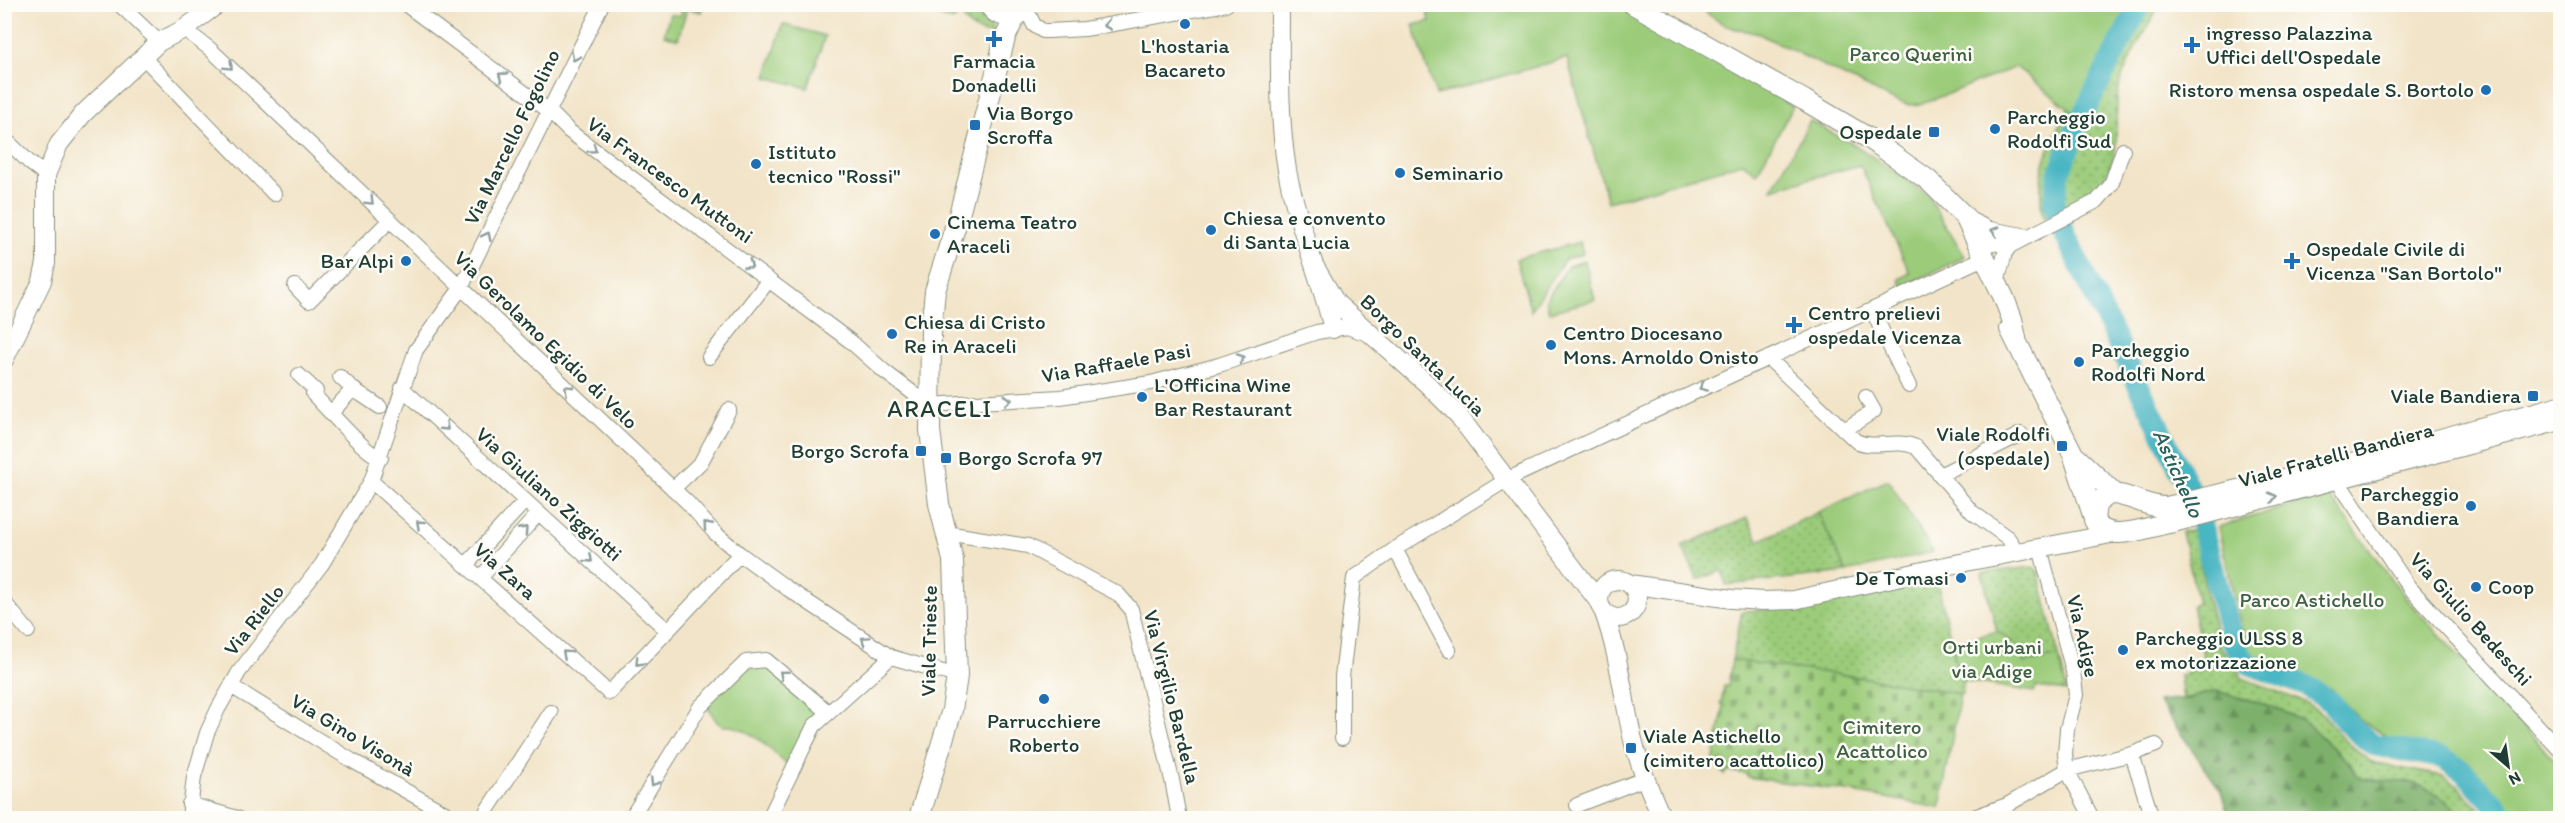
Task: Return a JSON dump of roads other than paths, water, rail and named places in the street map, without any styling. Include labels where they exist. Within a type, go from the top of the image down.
[{"type":"main road","points":[[1633,4],[1870,140],[1928,180],[1949,200],[1974,236],[2000,298]]},
{"type":"main road","points":[[991,8],[1008,16],[1022,8]]},
{"type":"main road","points":[[991,8],[1005,38]]},
{"type":"main road","name":"Viale Trieste","points":[[919,819],[952,710],[957,676],[953,561],[939,504],[929,405],[931,331],[935,291],[959,215],[1005,38],[1022,8]]},
{"type":"main road","points":[[1961,218],[1976,262],[2012,319],[2016,338],[2073,454],[2093,517],[2100,530],[2117,533],[2131,523],[2133,510],[2073,454]]},
{"type":"main road","name":"Viale Fratelli Bandiera","points":[[2214,504],[2560,406]]},
{"type":"main road","name":"Viale Fratelli Bandiera","points":[[2117,533],[2183,511],[2337,480],[2560,420]]},
{"type":"main road","name":"Viale Fratelli Bandiera","points":[[2093,517],[2099,500],[2120,496],[2183,511]]},
{"type":"street","points":[[119,4],[159,42]]},
{"type":"street","points":[[7,348],[42,281],[46,263],[46,175],[59,144],[82,114],[159,42],[184,29],[218,4]]},
{"type":"street","name":"Via Francesco Muttoni","points":[[405,4],[549,111],[568,131],[769,280],[929,405]]},
{"type":"street","name":"Via Marcello Fogolino","points":[[461,288],[602,4]]},
{"type":"street","points":[[1022,8],[1034,25],[1043,31],[1049,31],[1085,29],[1227,4]]},
{"type":"street","name":"Borgo Santa Lucia","points":[[1280,4],[1281,123],[1287,171],[1314,265],[1340,323],[1376,337],[1458,415],[1602,607]]},
{"type":"street","name":"Via Gerolamo Egidio di Velo","points":[[184,29],[210,49],[673,489],[715,533],[740,554],[891,657],[957,676]]},
{"type":"street","points":[[143,57],[274,194]]},
{"type":"street","points":[[4,138],[46,175]]},
{"type":"street","points":[[2000,298],[2005,253],[2010,246],[2097,201],[2111,185],[2123,150]]},
{"type":"street","points":[[1961,218],[1990,229],[2028,236]]},
{"type":"street","points":[[295,286],[309,301],[390,220]]},
{"type":"street","points":[[1974,236],[1987,242],[2010,246]]},
{"type":"street","points":[[2000,298],[2013,260],[2028,236]]},
{"type":"street","points":[[1342,738],[1342,677],[1354,578],[1395,549],[1508,479],[1976,262]]},
{"type":"street","points":[[709,357],[769,280]]},
{"type":"street","name":"Via Riello","points":[[189,819],[189,804],[207,733],[231,686],[322,564],[371,481],[381,458],[416,350],[461,288]]},
{"type":"street","points":[[1872,310],[1909,386]]},
{"type":"street","name":"Via Raffaele Pasi","points":[[929,405],[1060,397],[1151,383],[1219,365],[1340,323]]},
{"type":"street","points":[[1768,358],[1856,441],[1864,445],[1895,442],[1916,447],[1972,512],[2008,538],[2018,553]]},
{"type":"street","points":[[299,375],[316,391],[313,394],[355,438],[375,457],[381,458]]},
{"type":"street","points":[[340,377],[380,407]]},
{"type":"street","name":"Via Giuliano Ziggiotti","points":[[402,388],[668,631]]},
{"type":"street","points":[[332,412],[353,389]]},
{"type":"street","points":[[1844,430],[1874,411],[1866,397]]},
{"type":"street","points":[[673,489],[701,462],[729,410]]},
{"type":"street","points":[[1940,475],[2021,434]]},
{"type":"street","name":"Via Giulio Bedeschi","points":[[2337,480],[2409,587],[2560,750]]},
{"type":"street","name":"Via Zara","points":[[371,481],[482,577],[609,693],[668,631]]},
{"type":"street","points":[[466,565],[525,501]]},
{"type":"street","points":[[482,577],[539,513]]},
{"type":"street","name":"Viale Fratelli Bandiera","points":[[2048,546],[2093,517]]},
{"type":"street","name":"Via Virgilio Bardella","points":[[946,533],[1028,546],[1118,594],[1131,609],[1172,780],[1179,819]]},
{"type":"street","name":"Viale Fratelli Bandiera","points":[[1630,584],[1658,586],[1674,592],[1732,599],[1794,600],[1950,565],[2117,533]]},
{"type":"street","name":"Via Adige","points":[[2048,546],[2076,695],[2067,729],[2065,754],[2067,770],[2092,819]]},
{"type":"street","points":[[1395,549],[1449,650]]},
{"type":"street","points":[[668,631],[740,554]]},
{"type":"street","name":"Borgo Santa Lucia","points":[[1570,562],[1584,571],[1611,581]]},
{"type":"street","points":[[1615,644],[1618,628],[1632,611],[1637,594],[1624,580],[1611,581],[1601,589],[1602,607],[1615,644],[1625,702],[1644,779],[1662,819]]},
{"type":"street","name":"Viale Fratelli Bandiera","points":[[1632,611],[1656,595],[1674,592]]},
{"type":"street","points":[[4,602],[28,631]]},
{"type":"street","points":[[1602,607],[1616,618],[1632,611]]},
{"type":"street","points":[[769,819],[814,726],[891,657]]},
{"type":"street","points":[[631,819],[700,707],[746,662],[766,660],[828,712]]},
{"type":"street","name":"Via Gino Visonà","points":[[231,686],[351,760],[454,819]]},
{"type":"street","points":[[482,819],[551,712]]},
{"type":"street","points":[[1971,819],[2007,805],[2067,770],[2132,754],[2156,745]]},
{"type":"street","points":[[2132,754],[2152,819]]},
{"type":"street","points":[[1577,805],[1644,779]]},
{"type":"street","points":[[189,804],[237,819]]},
{"type":"waterway","name":"Astichello","points":[[2140,4],[2081,118],[2058,175],[2054,204],[2066,237],[2195,501],[2232,640],[2247,663],[2307,686],[2331,702],[2347,723],[2373,745],[2443,758],[2464,772],[2507,818]]},
{"type":"place","name":"L'hostaria Bacareto","points":[[1185,24]]},
{"type":"place","name":"Farmacia Donadelli","points":[[994,39]]},
{"type":"place","name":"ingresso Palazzina Uffici dell'Ospedale","points":[[2192,45]]},
{"type":"place","name":"Ristoro mensa ospedale S. Bortolo","points":[[2486,90]]},
{"type":"place","name":"Via Borgo Scroffa","points":[[975,125]]},
{"type":"place","name":"Parcheggio Rodolfi Sud","points":[[1995,129]]},
{"type":"place","name":"Ospedale","points":[[1934,132]]},
{"type":"place","name":"Istituto tecnico \"Rossi\"","points":[[756,164]]},
{"type":"place","name":"Seminario","points":[[1400,173]]},
{"type":"place","name":"Chiesa e convento di Santa Lucia","points":[[1211,230]]},
{"type":"place","name":"Cinema Teatro Araceli","points":[[935,234]]},
{"type":"place","name":"Bar Alpi","points":[[406,261]]},
{"type":"place","name":"Ospedale Civile di Vicenza \"San Bortolo\"","points":[[2292,261]]},
{"type":"place","name":"Centro prelievi ospedale Vicenza","points":[[1794,325]]},
{"type":"place","name":"Chiesa di Cristo Re in Araceli","points":[[892,334]]},
{"type":"place","name":"Centro Diocesano Mons. Arnoldo Onisto","points":[[1551,345]]},
{"type":"place","name":"Parcheggio Rodolfi Nord","points":[[2079,362]]},
{"type":"place","name":"Viale Bandiera","points":[[2533,396]]},
{"type":"place","name":"L'Officina Wine Bar Restaurant","points":[[1142,397]]},
{"type":"place","name":"Viale Rodolfi (ospedale)","points":[[2062,446]]},
{"type":"place","name":"Borgo Scrofa","points":[[921,451]]},
{"type":"place","name":"Borgo Scrofa 97","points":[[946,458]]},
{"type":"place","name":"Parcheggio Bandiera","points":[[2471,506]]},
{"type":"place","name":"De Tomasi","points":[[1961,578]]},
{"type":"place","name":"Coop","points":[[2476,587]]},
{"type":"place","name":"Parcheggio ULSS 8 ex motorizzazione","points":[[2123,650]]},
{"type":"place","name":"Parrucchiere Roberto","points":[[1044,699]]},
{"type":"place","name":"Viale Astichello (cimitero acattolico)","points":[[1631,748]]},
{"type":"district","name":"ARACELI","points":[[940,409]]},
{"type":"park label","name":"Parco Querini","points":[[1911,54]]},
{"type":"park label","name":"Parco Astichello","points":[[2312,600]]},
{"type":"park label","name":"Orti urbani via Adige","points":[[1992,659]]},
{"type":"park label","name":"Cimitero Acattolico","points":[[1882,739]]}]
